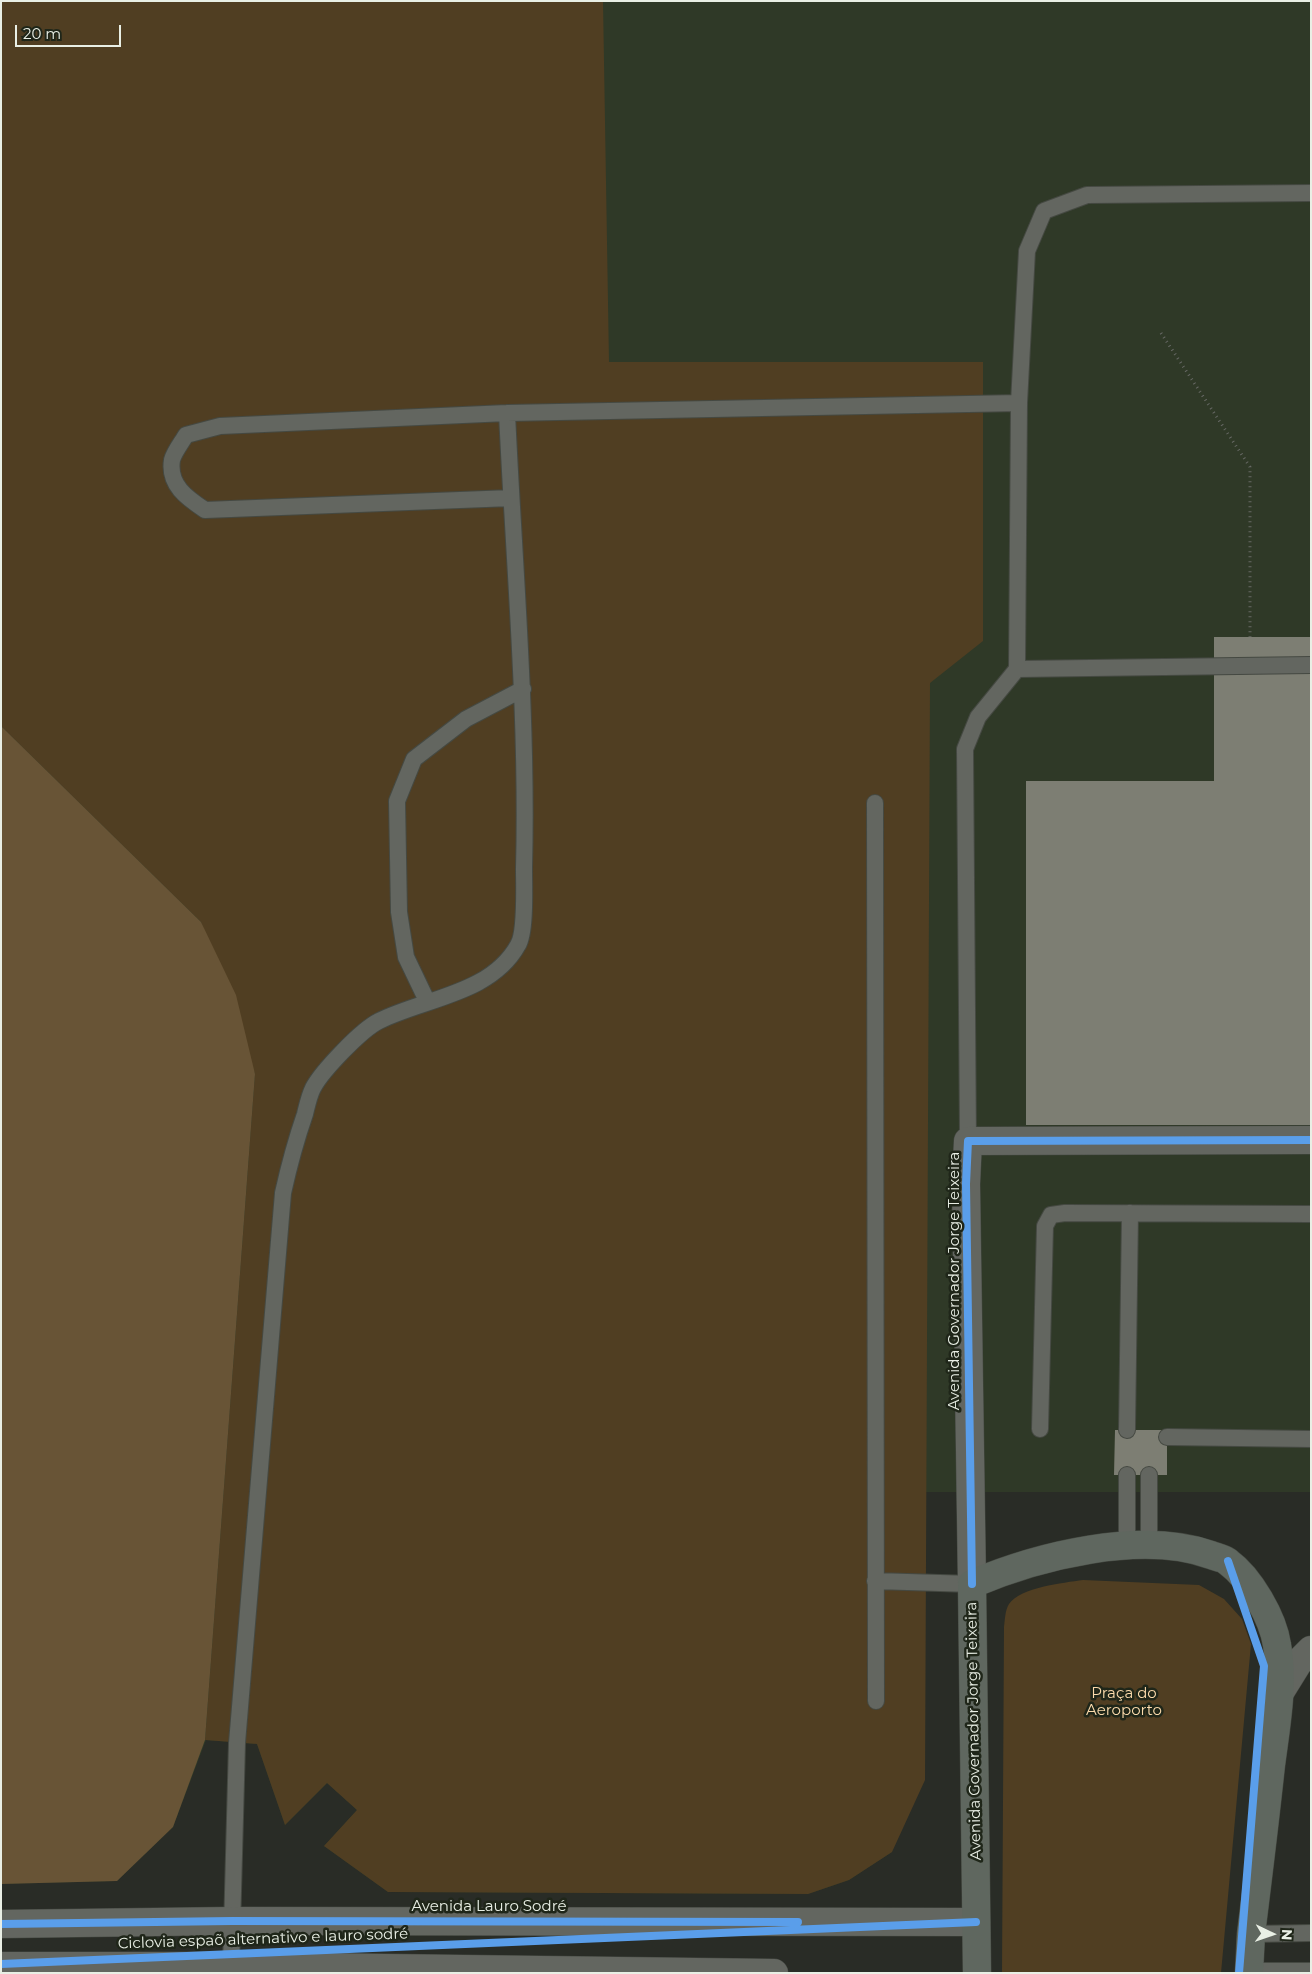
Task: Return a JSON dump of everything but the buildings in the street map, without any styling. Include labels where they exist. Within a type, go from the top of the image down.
[{"type":"main road","points":[[972,1584],[1002,1571],[1100,1547],[1138,1547],[1197,1550],[1228,1561],[1250,1585],[1264,1608],[1277,1644],[1280,1692],[1251,1934],[1249,1972]]},
{"type":"main road","name":"Avenida Governador Jorge Teixeira","points":[[972,1584],[976,1973]]},
{"type":"street","name":"Avenida Governador Jorge Teixeira","points":[[972,1584],[966,1184],[968,1141],[1311,1140]]},
{"type":"street","points":[[1280,1692],[1298,1663],[1311,1650]]},
{"type":"street","name":"Avenida Lauro Sodré","points":[[1,1924],[232,1920],[976,1922]]},
{"type":"street","points":[[1,1966],[231,1966],[774,1973]]},
{"type":"lane","points":[[968,1141],[965,749],[978,717],[1017,669],[1019,403],[1027,251],[1044,211],[1087,195],[1311,193]]},
{"type":"lane","points":[[511,498],[206,510],[183,496],[175,481],[172,460],[186,435],[220,426],[507,413],[1019,403]]},
{"type":"lane","points":[[231,1966],[237,1743],[283,1192],[313,1088],[345,1048],[376,1022],[427,1001],[469,988],[499,970],[520,944],[525,851],[523,689],[507,413]]},
{"type":"lane","points":[[1017,669],[1311,665]]},
{"type":"lane","points":[[427,1001],[406,957],[399,912],[397,802],[414,759],[466,719],[523,689]]},
{"type":"lane","points":[[875,803],[876,1701]]},
{"type":"lane","points":[[1040,1429],[1045,1226],[1052,1215],[1064,1212],[1311,1214]]},
{"type":"lane","points":[[1127,1430],[1130,1213]]},
{"type":"lane","points":[[1167,1437],[1311,1439]]},
{"type":"lane","points":[[1127,1475],[1138,1547]]},
{"type":"lane","points":[[1138,1547],[1149,1475]]},
{"type":"lane","points":[[875,1581],[972,1584]]},
{"type":"lane","points":[[1251,1934],[1311,1933]]},
{"type":"lane","points":[[1249,1972],[1311,1971]]},
{"type":"path","points":[[1161,333],[1250,467],[1250,637]]},
{"type":"shaded area","points":[[1,1],[1311,1],[1311,1492],[926,1492],[925,1583],[892,1852],[849,1880],[808,1894],[388,1892],[324,1846],[357,1810],[327,1783],[285,1825],[257,1744],[206,1740],[173,1827],[117,1881],[1,1884]]},
{"type":"shaded area","points":[[1,726],[201,922],[236,995],[255,1074],[205,1740],[173,1827],[117,1881],[1,1884]]},
{"type":"green space","points":[[1,1],[603,1],[609,362],[983,362],[983,641],[930,683],[925,1780],[892,1852],[849,1880],[808,1894],[388,1892],[324,1846],[357,1810],[327,1783],[285,1825],[257,1744],[205,1740],[255,1074],[201,922],[1,726]]},
{"type":"green space","name":"Praça do Aeroporto","points":[[1083,1580],[1199,1585],[1224,1599],[1242,1619],[1251,1644],[1221,1973],[1002,1973],[1004,1627],[1006,1612],[1009,1604],[1015,1598],[1032,1590],[1054,1584]]},
{"type":"cycle path","points":[[972,1584],[966,1184],[968,1141],[1311,1140]]},
{"type":"cycle path","points":[[1228,1561],[1264,1666],[1239,1973]]},
{"type":"cycle path","name":"Ciclovia espaõ alternativo e lauro sodré","points":[[1,1924],[232,1921],[798,1922]]},
{"type":"cycle path","name":"Ciclovia espaõ alternativo e lauro sodré","points":[[1,1964],[976,1922]]}]
